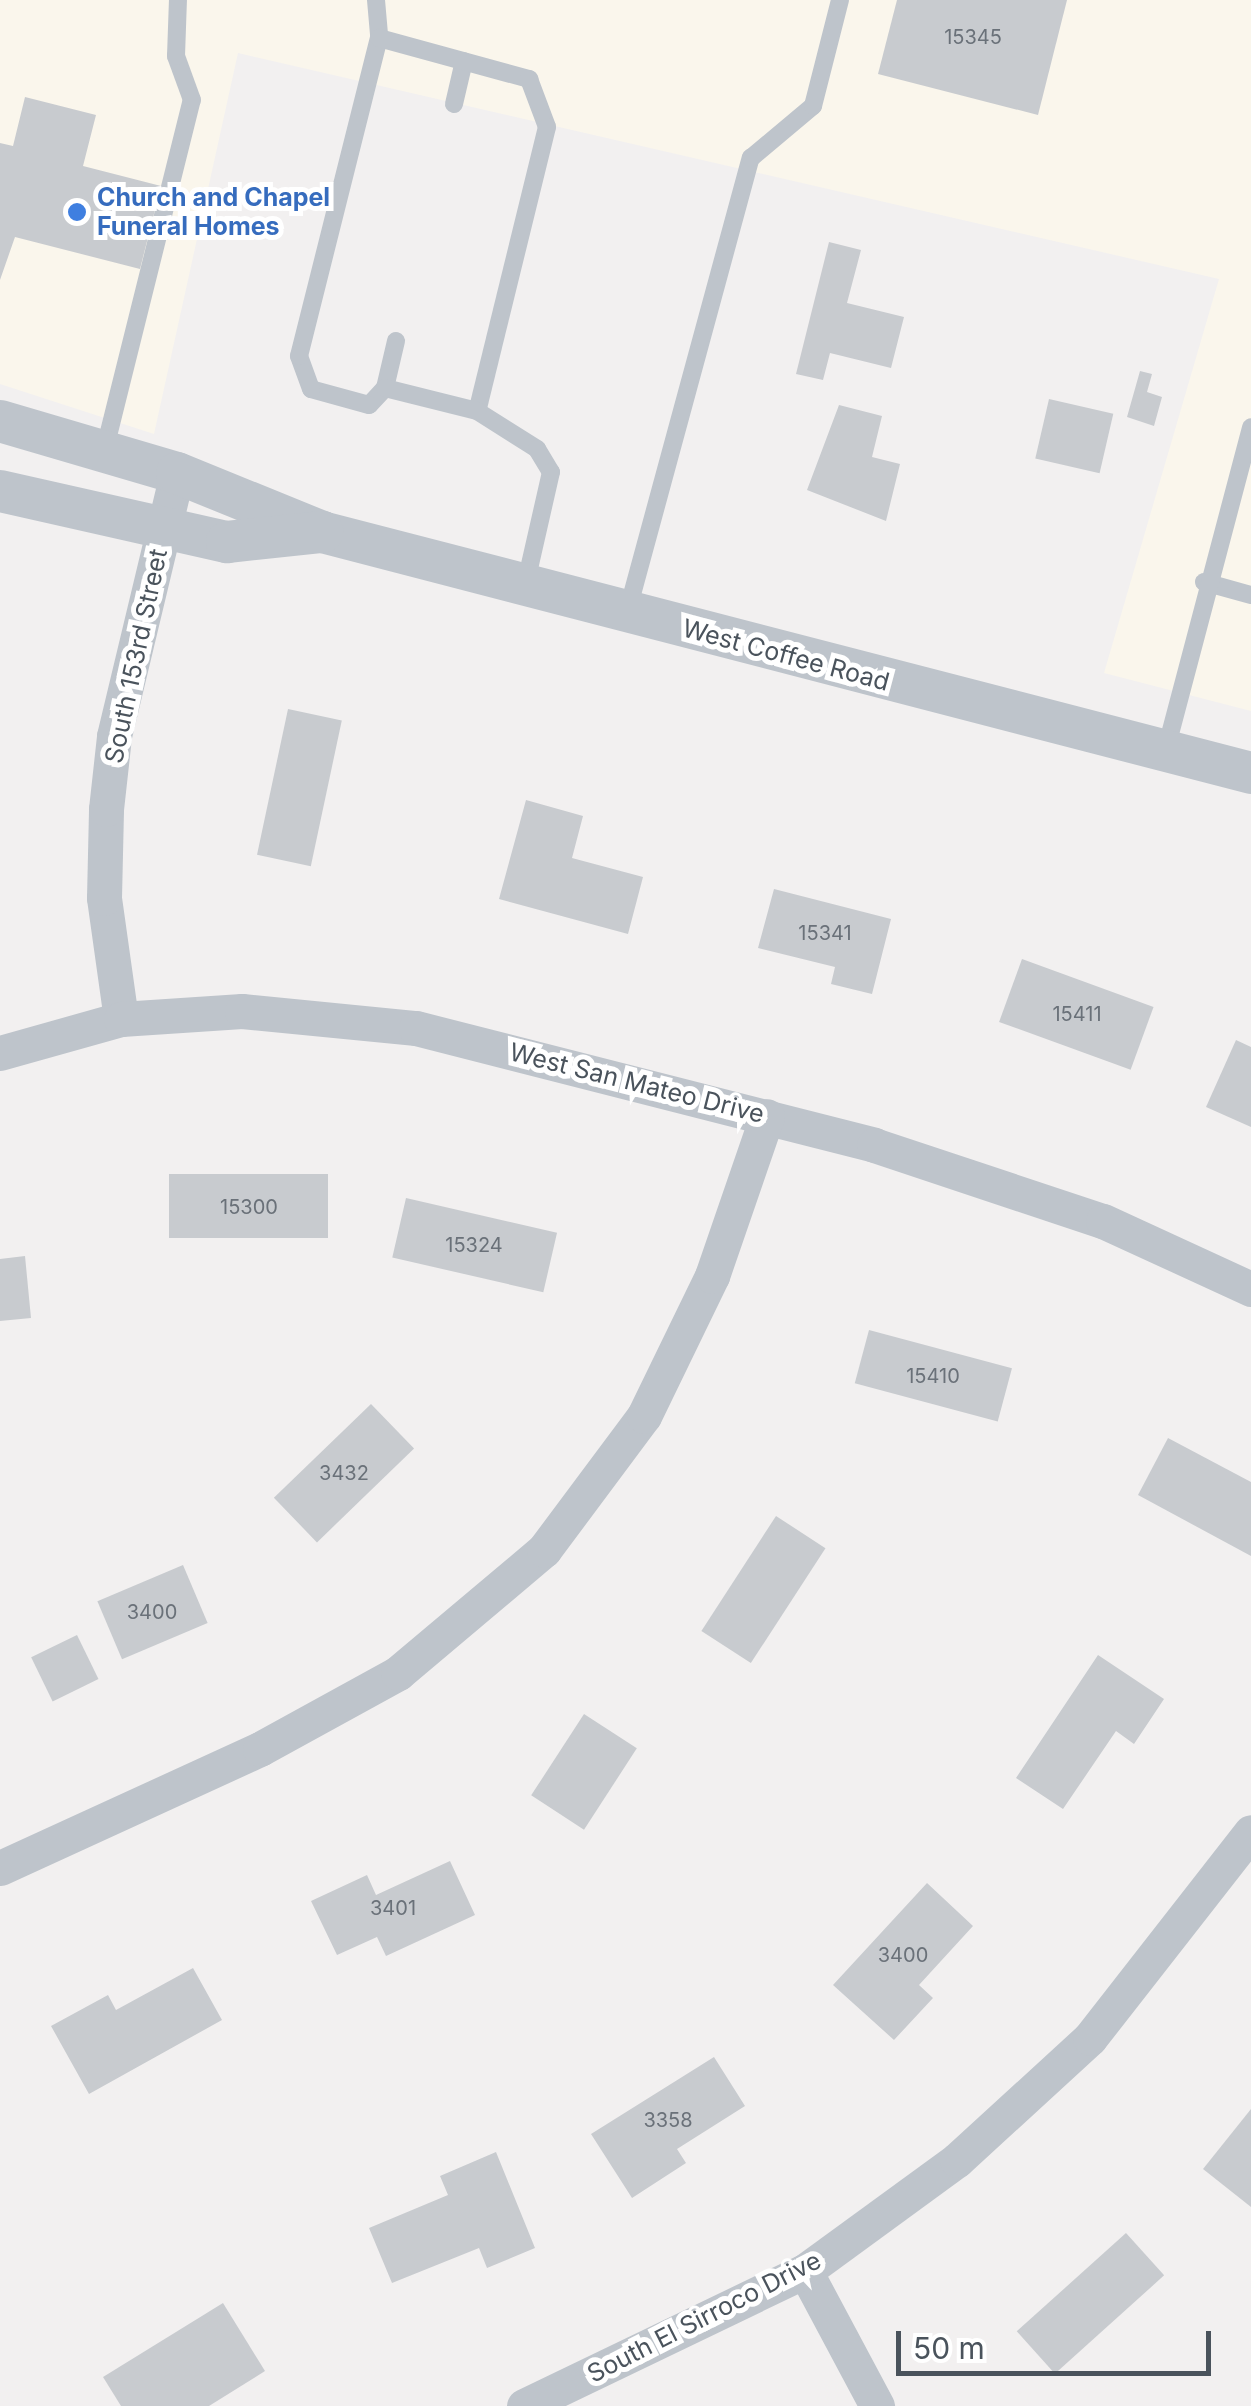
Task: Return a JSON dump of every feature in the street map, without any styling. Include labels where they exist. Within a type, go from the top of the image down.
[{"type":"street","name":"West Coffee Road","points":[[0,421],[177,473],[322,532],[1165,754],[1251,773]]},
{"type":"street","name":"South 153rd Street","points":[[121,1019],[104,898],[106,809],[177,473]]},
{"type":"street","name":"West Coffee Road","points":[[0,492],[227,542],[322,532]]},
{"type":"street","name":"West San Mateo Drive","points":[[0,1053],[121,1019],[242,1011],[416,1028],[767,1116],[1103,1221],[1251,1288]]},
{"type":"street","points":[[0,1868],[260,1749],[398,1673],[544,1550],[644,1416],[712,1276],[767,1116]]},
{"type":"street","name":"South El Sirroco Drive","points":[[524,2406],[805,2270],[957,2160],[1090,2038],[1251,1832]]},
{"type":"street","points":[[805,2270],[877,2406]]},
{"type":"lane","points":[[104,452],[192,100],[176,56],[178,0]]},
{"type":"lane","points":[[376,0],[379,38],[300,356],[311,389],[369,405],[385,388],[396,341]]},
{"type":"lane","points":[[626,613],[752,158],[812,106],[840,0]]},
{"type":"lane","points":[[379,38],[530,79],[547,127],[477,411]]},
{"type":"lane","points":[[454,104],[464,61]]},
{"type":"lane","points":[[385,388],[477,411],[536,448],[551,472],[525,586]]},
{"type":"lane","points":[[1165,754],[1204,582],[1251,427]]},
{"type":"lane","points":[[1204,582],[1251,595]]},
{"type":"shaded area","points":[[0,0],[1251,0],[1251,711],[1104,673],[1219,279],[238,53],[154,434],[0,384]]},
{"type":"building","points":[[897,0],[1067,0],[1038,115],[878,74]]},
{"type":"building","name":"Church and Chapel Funeral Homes","points":[[25,97],[96,115],[83,166],[161,186],[140,269],[15,237],[0,280],[0,143],[13,146]]},
{"type":"building","points":[[829,242],[861,250],[847,303],[904,317],[891,368],[830,353],[823,380],[796,374]]},
{"type":"building","points":[[1140,371],[1152,374],[1147,392],[1162,397],[1154,426],[1127,417]]},
{"type":"building","points":[[1049,399],[1113,414],[1100,473],[1035,458]]},
{"type":"building","points":[[839,405],[882,416],[872,457],[900,464],[886,521],[807,490]]},
{"type":"building","points":[[288,709],[342,720],[311,866],[257,855]]},
{"type":"building","points":[[526,800],[583,816],[572,858],[643,877],[628,934],[499,899]]},
{"type":"building","points":[[774,889],[891,919],[872,994],[831,984],[835,967],[758,948]]},
{"type":"building","points":[[1022,959],[1154,1007],[1131,1070],[999,1022]]},
{"type":"building","points":[[1236,1040],[1251,1047],[1251,1127],[1206,1107]]},
{"type":"building","points":[[169,1174],[328,1174],[328,1238],[169,1238]]},
{"type":"building","points":[[406,1198],[557,1233],[543,1292],[392,1257]]},
{"type":"building","points":[[25,1256],[31,1318],[0,1321],[0,1259]]},
{"type":"building","points":[[869,1330],[1012,1368],[998,1421],[855,1383]]},
{"type":"building","points":[[371,1404],[414,1449],[317,1542],[274,1498]]},
{"type":"building","points":[[1168,1438],[1251,1482],[1251,1556],[1138,1495]]},
{"type":"building","points":[[776,1516],[825,1548],[751,1663],[701,1631]]},
{"type":"building","points":[[183,1565],[208,1623],[122,1659],[97,1601]]},
{"type":"building","points":[[77,1635],[98,1679],[53,1701],[31,1657]]},
{"type":"building","points":[[1098,1655],[1164,1699],[1134,1744],[1116,1731],[1063,1809],[1016,1778]]},
{"type":"building","points":[[584,1714],[637,1748],[584,1830],[531,1795]]},
{"type":"building","points":[[450,1861],[475,1915],[386,1956],[377,1937],[337,1955],[311,1901],[367,1875],[376,1895]]},
{"type":"building","points":[[927,1883],[973,1926],[919,1985],[933,1998],[894,2040],[833,1985]]},
{"type":"building","points":[[193,1968],[222,2020],[89,2094],[51,2026],[108,1995],[116,2010]]},
{"type":"building","points":[[714,2057],[745,2106],[677,2149],[686,2163],[632,2198],[591,2134]]},
{"type":"building","points":[[1251,2109],[1251,2207],[1203,2169]]},
{"type":"building","points":[[496,2152],[535,2248],[487,2268],[479,2248],[392,2283],[369,2228],[448,2195],[440,2176]]},
{"type":"building","points":[[1126,2233],[1164,2275],[1055,2374],[1017,2331]]},
{"type":"building","points":[[223,2303],[265,2371],[209,2406],[121,2406],[103,2377]]},
{"type":"place","name":"Church and Chapel Funeral Homes","points":[[77,212]]}]
